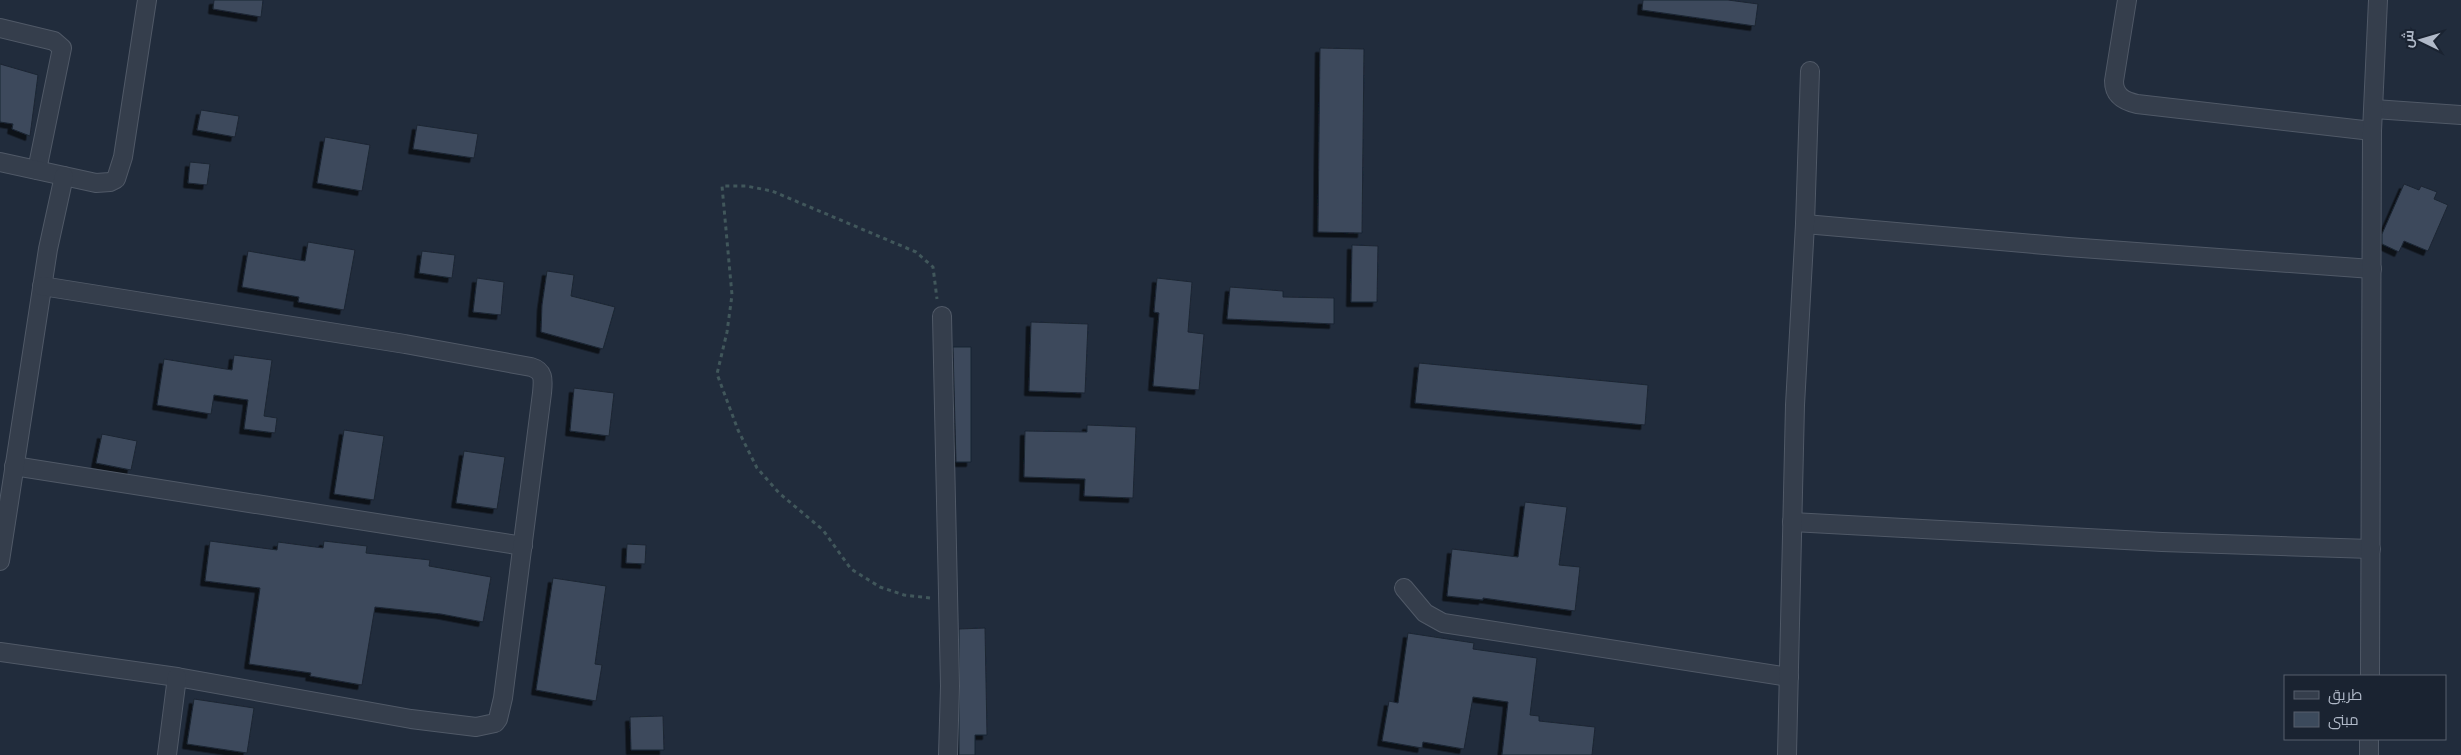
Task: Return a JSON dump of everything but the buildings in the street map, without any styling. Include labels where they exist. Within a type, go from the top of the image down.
[{"type":"street","points":[[0,162],[104,183],[116,179],[120,171],[147,0]]},
{"type":"street","points":[[2127,0],[2114,81],[2116,92],[2122,98],[2138,104],[2372,131]]},
{"type":"street","points":[[2370,675],[2372,131],[2378,0]]},
{"type":"street","points":[[0,28],[54,41],[62,48],[37,170]]},
{"type":"street","points":[[1787,755],[1792,522],[1810,71]]},
{"type":"street","points":[[2374,109],[2461,115]]},
{"type":"street","points":[[0,561],[48,249],[64,176]]},
{"type":"street","points":[[1805,224],[2088,248],[2372,269]]},
{"type":"street","points":[[0,652],[177,678],[411,719],[476,727],[490,726],[498,720],[504,698],[543,384],[542,375],[538,369],[405,344],[42,286]]},
{"type":"street","points":[[942,316],[948,601],[948,755]]},
{"type":"street","points":[[14,466],[523,546]]},
{"type":"street","points":[[1792,522],[2162,542],[2370,548]]},
{"type":"street","points":[[1404,588],[1425,613],[1443,623],[1789,677]]},
{"type":"street","points":[[167,755],[177,678]]},
{"type":"street","points":[[2369,755],[2370,740]]},
{"type":"path","points":[[942,316],[935,289],[933,268],[916,252],[772,191],[746,186],[722,186],[732,295],[727,332],[717,374],[738,430],[757,468],[779,493],[823,530],[851,569],[880,587],[904,595],[948,601]]}]
